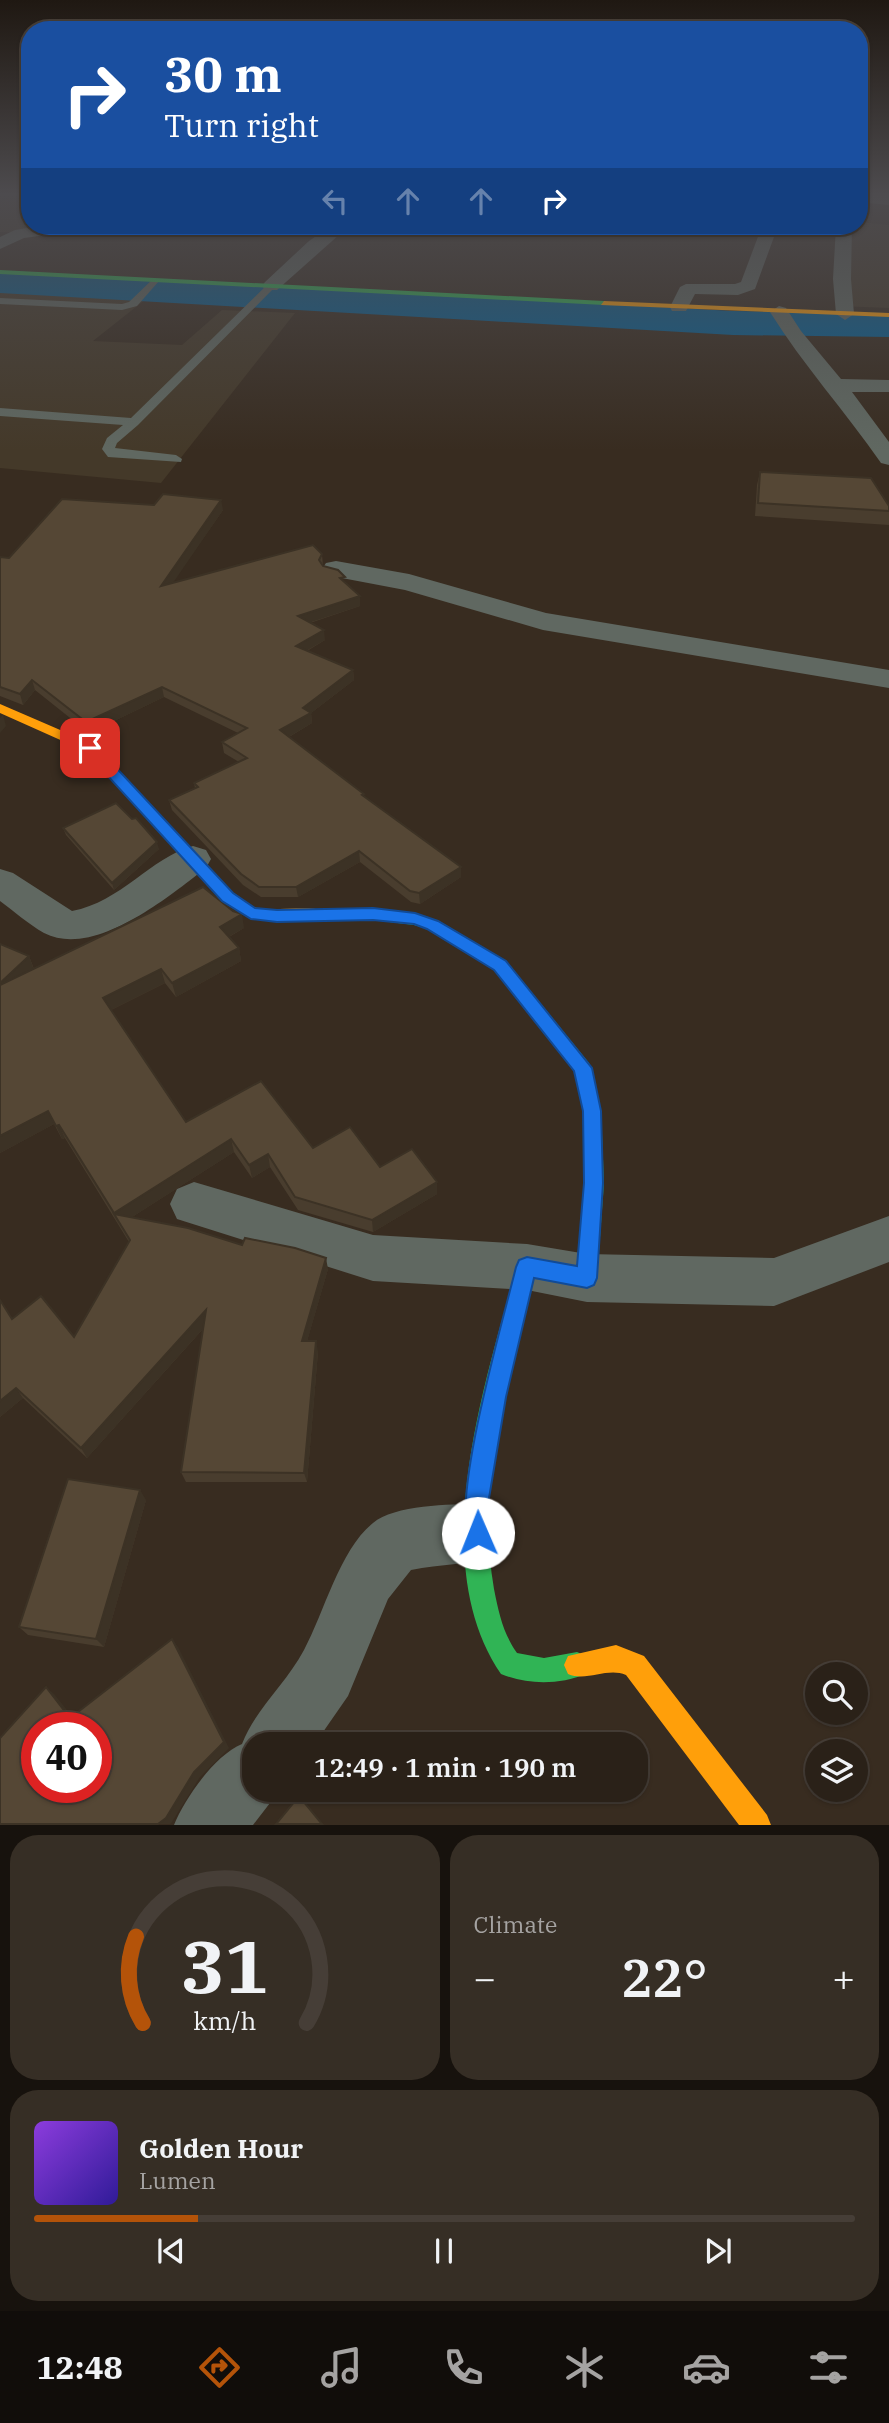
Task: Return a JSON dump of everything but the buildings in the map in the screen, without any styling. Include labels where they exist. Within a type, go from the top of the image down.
[{"type":"main road","points":[[95,280],[266,291],[679,307],[785,322],[845,314],[889,315]]},
{"type":"main road","points":[[0,708],[90,748],[228,897],[251,913],[277,916],[373,914],[415,919],[433,925],[500,965],[583,1068],[592,1111],[593,1171],[587,1278]]},
{"type":"main road","points":[[527,1267],[495,1397],[477,1504],[479,1572],[491,1635],[510,1665],[547,1672],[616,1657],[628,1659],[757,1825]]},
{"type":"street","points":[[266,291],[278,280]]},
{"type":"street","points":[[679,307],[686,291],[692,288],[738,290],[749,285],[751,280]]},
{"type":"street","points":[[842,280],[845,314]]},
{"type":"street","points":[[785,322],[885,447]]},
{"type":"street","points":[[834,385],[889,386]]},
{"type":"street","points":[[336,569],[409,582],[542,621],[889,679]]},
{"type":"street","points":[[0,881],[58,923],[74,926],[107,915],[193,859]]},
{"type":"street","points":[[194,1205],[373,1258],[527,1267],[587,1278],[774,1282],[889,1239]]},
{"type":"street","points":[[284,1732],[326,1674],[367,1578],[394,1543],[445,1534],[478,1533]]},
{"type":"street","points":[[208,1825],[242,1786]]},
{"type":"lane","points":[[0,300],[110,308],[133,304],[152,285]]},
{"type":"lane","points":[[176,459],[113,454],[108,449],[111,441],[134,422],[266,291]]},
{"type":"lane","points":[[0,412],[134,422]]},
{"type":"shaded area","points":[[838,280],[889,280],[889,308],[837,306]]},
{"type":"shaded area","points":[[0,292],[146,299],[93,341],[182,345],[222,310],[295,313],[161,483],[0,468]]},
{"type":"waterway","points":[[0,282],[733,323],[889,325]]},
{"type":"traffic: fast","points":[[159,280],[604,303]]},
{"type":"traffic: fast","points":[[326,915],[373,914],[415,919],[433,925],[500,965],[583,1068],[592,1110],[594,1183],[587,1278]]},
{"type":"traffic: fast","points":[[527,1267],[485,1436],[476,1522],[478,1565],[490,1631],[510,1665],[544,1671],[577,1665]]},
{"type":"traffic: slow","points":[[604,303],[889,315]]},
{"type":"traffic: slow","points":[[0,708],[90,748],[228,897],[251,913],[277,916],[326,915]]},
{"type":"traffic: slow","points":[[577,1665],[616,1658],[635,1665],[757,1825]]},
{"type":"route","points":[[90,748],[228,897],[251,913],[277,916],[373,914],[415,919],[433,925],[500,965],[583,1068],[592,1111],[593,1183],[587,1278],[527,1267],[495,1397],[477,1504],[478,1533]]}]
